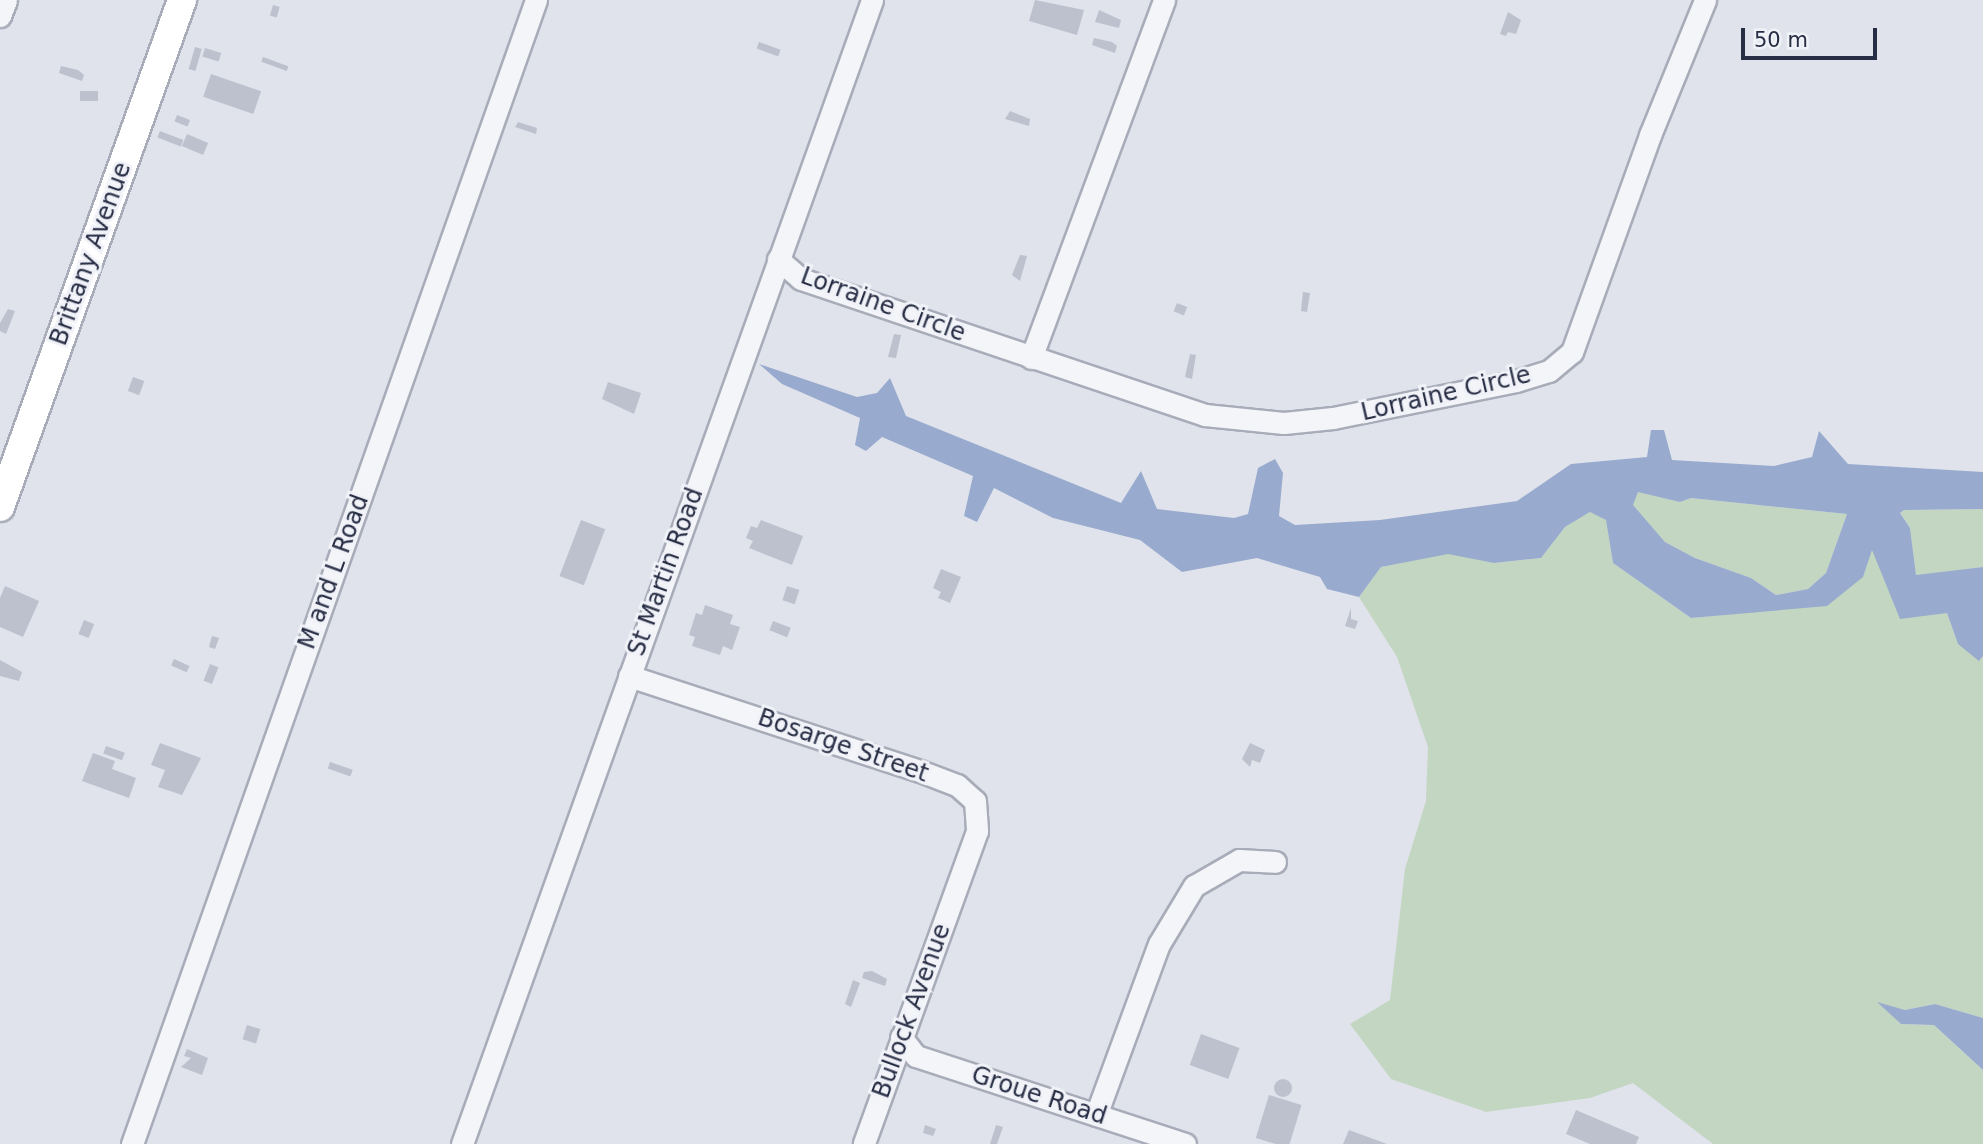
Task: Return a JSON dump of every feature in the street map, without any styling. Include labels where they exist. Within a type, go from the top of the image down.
[{"type":"street","points":[[0,16],[6,0]]},
{"type":"street","name":"Brittany Avenue","points":[[0,507],[182,0]]},
{"type":"street","name":"M and L Road","points":[[132,1144],[536,0]]},
{"type":"street","name":"St Martin Road","points":[[462,1144],[872,0]]},
{"type":"street","points":[[1031,358],[1164,0]]},
{"type":"street","name":"Lorraine Circle","points":[[778,259],[801,279],[1205,415],[1284,424],[1393,408],[1549,370],[1572,352],[1583,330],[1650,135],[1705,0]]},
{"type":"street","name":"Bosarge Street","points":[[629,676],[957,785],[975,801],[979,813],[960,877]]},
{"type":"street","points":[[1096,1115],[1160,944],[1194,886],[1239,860],[1275,862]]},
{"type":"street","name":"Bullock Avenue","points":[[864,1144],[960,877]]},
{"type":"street","name":"Groue Road","points":[[901,1037],[916,1056],[1185,1144]]},
{"type":"green space","points":[[1638,491],[1680,502],[1691,498],[1847,514],[1826,573],[1808,589],[1776,595],[1751,578],[1695,558],[1665,542],[1632,505]]},
{"type":"green space","points":[[1983,509],[1983,567],[1916,576],[1910,528],[1900,513],[1904,510]]},
{"type":"green space","points":[[1590,512],[1606,519],[1613,563],[1691,618],[1827,605],[1872,549],[1947,613],[1958,644],[1980,660],[1983,656],[1983,1018],[1935,1004],[1905,1010],[1879,1003],[1901,1024],[1934,1025],[1983,1070],[1983,1144],[1713,1144],[1633,1083],[1590,1098],[1486,1112],[1391,1079],[1350,1024],[1390,1000],[1405,869],[1426,801],[1428,747],[1397,657],[1359,597],[1381,567],[1448,553],[1494,563],[1541,558],[1565,527]]},
{"type":"water","points":[[759,364],[857,397],[877,393],[890,378],[906,416],[1121,503],[1141,471],[1157,509],[1234,518],[1248,514],[1258,468],[1275,459],[1283,473],[1279,516],[1295,525],[1380,520],[1517,501],[1571,464],[1647,457],[1651,430],[1664,430],[1672,460],[1774,466],[1812,457],[1819,431],[1848,464],[1983,472],[1983,509],[1904,510],[1900,513],[1910,528],[1916,575],[1983,567],[1983,656],[1979,661],[1958,644],[1947,613],[1900,619],[1872,550],[1863,577],[1827,606],[1691,618],[1613,563],[1606,520],[1590,512],[1565,527],[1541,558],[1494,563],[1448,554],[1381,567],[1359,597],[1327,589],[1320,577],[1257,558],[1182,572],[1140,540],[1053,518],[994,488],[977,522],[964,516],[973,476],[882,437],[866,451],[855,445],[860,418],[782,384]],"holes":[[[1638,492],[1680,502],[1691,498],[1847,514],[1826,573],[1808,589],[1776,595],[1751,578],[1695,558],[1665,542],[1633,505]]]},
{"type":"water","points":[[1877,1002],[1905,1010],[1935,1004],[1983,1018],[1983,1070],[1934,1025],[1901,1024]]},
{"type":"building","points":[[1035,0],[1084,10],[1077,35],[1029,21]]},
{"type":"building","points":[[273,5],[280,7],[277,18],[270,16]]},
{"type":"building","points":[[1099,10],[1121,20],[1119,28],[1095,22]]},
{"type":"building","points":[[1508,12],[1521,20],[1516,34],[1508,32],[1506,36],[1500,34]]},
{"type":"building","points":[[1094,38],[1112,42],[1117,46],[1115,53],[1092,45]]},
{"type":"building","points":[[759,42],[781,50],[778,56],[757,49]]},
{"type":"building","points":[[195,47],[202,49],[195,71],[189,69]]},
{"type":"building","points":[[205,48],[221,53],[219,62],[202,57]]},
{"type":"building","points":[[263,57],[288,66],[287,71],[261,62]]},
{"type":"building","points":[[61,66],[78,70],[84,75],[82,81],[59,73]]},
{"type":"building","points":[[211,74],[261,91],[253,114],[203,97]]},
{"type":"building","points":[[80,91],[98,91],[98,101],[80,101]]},
{"type":"building","points":[[1010,111],[1030,119],[1029,126],[1005,119]]},
{"type":"building","points":[[177,115],[190,120],[188,127],[174,122]]},
{"type":"building","points":[[518,122],[537,128],[536,134],[515,127]]},
{"type":"building","points":[[160,131],[183,140],[181,146],[157,138]]},
{"type":"building","points":[[187,134],[208,143],[203,155],[182,146]]},
{"type":"building","points":[[1020,255],[1027,256],[1020,281],[1012,275]]},
{"type":"building","points":[[1303,292],[1310,293],[1307,312],[1301,311]]},
{"type":"building","points":[[1177,303],[1187,307],[1184,315],[1174,311]]},
{"type":"building","points":[[8,309],[15,311],[6,334],[0,331],[0,323]]},
{"type":"building","points":[[894,334],[901,335],[896,358],[888,357]]},
{"type":"building","points":[[1190,354],[1196,355],[1192,379],[1185,377]]},
{"type":"building","points":[[133,377],[144,381],[139,395],[128,391]]},
{"type":"building","points":[[608,382],[641,393],[634,414],[602,399]]},
{"type":"building","points":[[581,520],[605,529],[584,585],[559,576]]},
{"type":"building","points":[[761,520],[803,536],[792,565],[749,548],[753,541],[746,538],[751,526],[757,528]]},
{"type":"building","points":[[941,569],[961,577],[950,603],[938,598],[941,592],[933,588]]},
{"type":"building","points":[[5,586],[39,601],[23,637],[0,627],[0,598]]},
{"type":"building","points":[[787,586],[799,590],[795,604],[782,600]]},
{"type":"building","points":[[705,605],[733,615],[730,624],[740,627],[732,650],[723,646],[720,655],[692,646],[695,637],[689,635],[696,613],[702,615]]},
{"type":"building","points":[[1351,608],[1351,619],[1358,621],[1355,629],[1345,626]]},
{"type":"building","points":[[84,620],[94,624],[89,638],[78,634]]},
{"type":"building","points":[[773,621],[791,628],[787,637],[769,630]]},
{"type":"building","points":[[212,636],[219,638],[215,649],[209,647]]},
{"type":"building","points":[[174,659],[190,666],[187,672],[171,665]]},
{"type":"building","points":[[0,660],[22,672],[19,681],[0,676]]},
{"type":"building","points":[[210,664],[218,667],[212,684],[204,681]]},
{"type":"building","points":[[160,743],[201,758],[182,795],[158,787],[165,770],[151,765]]},
{"type":"building","points":[[1250,743],[1265,750],[1260,763],[1252,760],[1250,767],[1242,759]]},
{"type":"building","points":[[106,746],[125,753],[122,760],[103,754]]},
{"type":"building","points":[[93,753],[115,761],[112,769],[136,778],[129,798],[82,781]]},
{"type":"building","points":[[330,762],[353,770],[350,776],[328,769]]},
{"type":"building","points":[[872,971],[887,979],[885,986],[862,978],[864,972]]},
{"type":"building","points":[[853,980],[860,983],[851,1007],[845,1004]]},
{"type":"building","points":[[247,1025],[260,1029],[256,1043],[243,1039]]},
{"type":"building","points":[[1201,1034],[1240,1048],[1228,1079],[1190,1065]]},
{"type":"building","points":[[187,1049],[208,1058],[202,1075],[181,1067],[191,1058],[184,1056]]},
{"type":"building","points":[[1279,1079],[1287,1079],[1292,1088],[1290,1095],[1279,1097],[1274,1092],[1274,1084]]},
{"type":"building","points":[[1269,1095],[1302,1105],[1290,1144],[1275,1144],[1256,1138]]},
{"type":"building","points":[[1576,1110],[1639,1137],[1636,1144],[1590,1144],[1566,1134]]},
{"type":"building","points":[[925,1125],[936,1129],[933,1136],[923,1133]]},
{"type":"building","points":[[996,1125],[1003,1127],[997,1144],[990,1144]]},
{"type":"building","points":[[1349,1130],[1387,1144],[1343,1144]]}]
